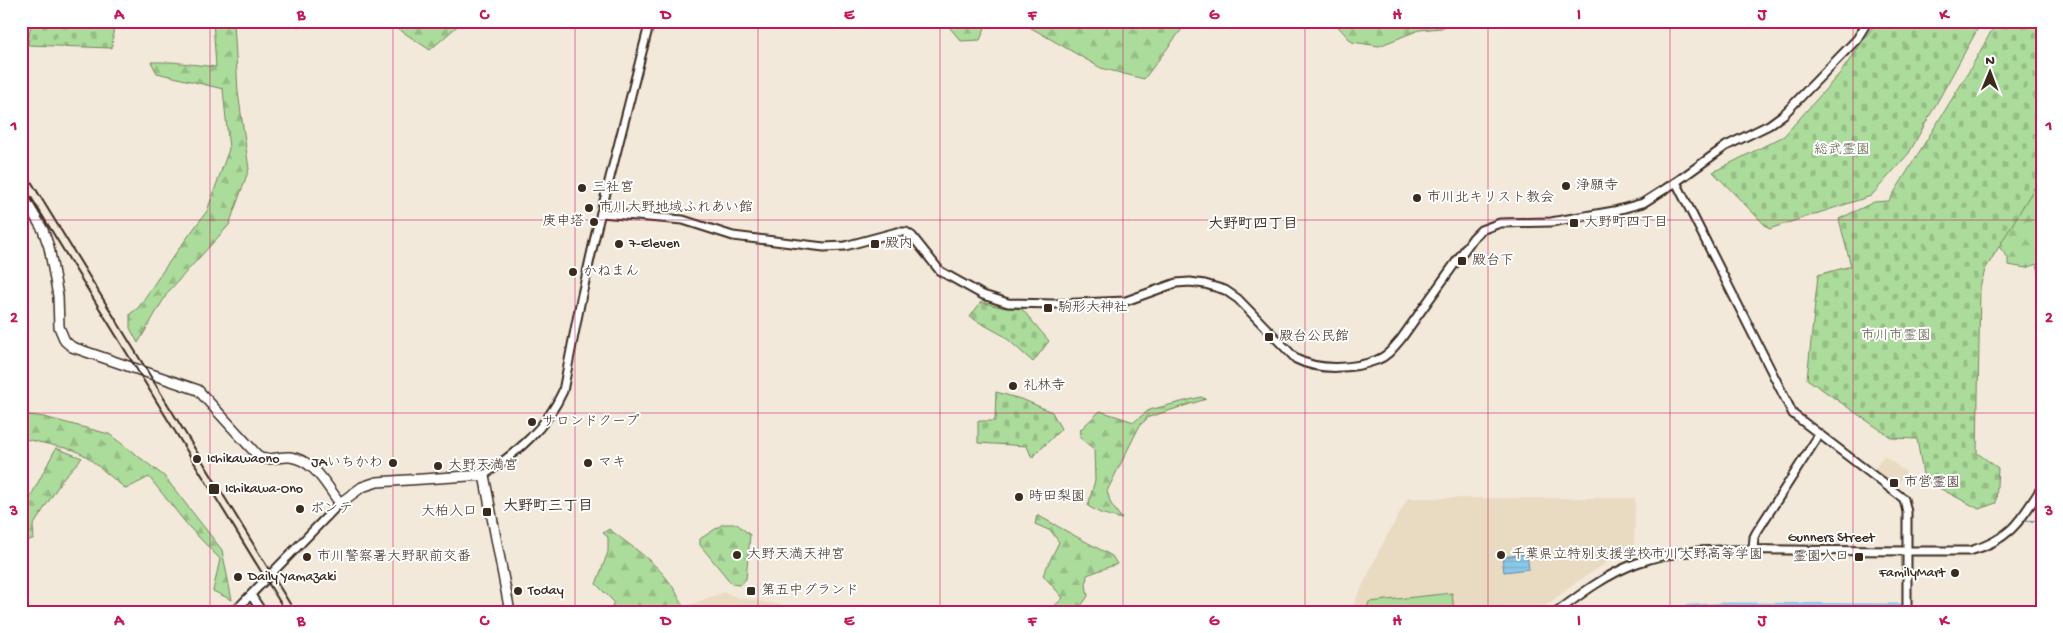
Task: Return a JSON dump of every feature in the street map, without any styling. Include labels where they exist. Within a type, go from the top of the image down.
[{"type":"main road","points":[[21,193],[43,230],[50,247],[58,296],[59,326],[65,340],[79,350],[198,390],[260,458],[291,458],[306,463],[322,477],[327,487],[340,503],[362,487],[378,482],[484,475],[510,612]]},
{"type":"street","points":[[484,475],[531,439],[556,405],[563,391],[581,299],[650,21]]},
{"type":"street","points":[[602,213],[683,220],[733,236],[824,248],[845,246],[897,232],[906,232],[912,236],[940,271],[983,295],[1008,303],[1126,301],[1162,286],[1190,282],[1205,284],[1225,290],[1238,299],[1296,359],[1307,365],[1359,365],[1378,360],[1390,353],[1473,238],[1481,230],[1500,223],[1551,222],[1643,203],[1726,146],[1769,124],[1784,114],[1857,39],[1868,21]]},
{"type":"street","points":[[1676,182],[1789,406],[1797,417],[1819,436],[1904,499],[1907,512],[1907,612]]},
{"type":"street","points":[[1753,550],[1756,532],[1819,436]]},
{"type":"street","name":"Gunners Street","points":[[1557,612],[1606,576],[1639,562],[1682,552],[1753,550],[1970,551],[1998,540],[2014,528],[2042,487]]},
{"type":"street","points":[[234,612],[340,503]]},
{"type":"street","points":[[251,595],[262,612]]},
{"type":"shaded area","points":[[1884,456],[1906,472],[1895,488],[1873,471]]},
{"type":"shaded area","name":"千葉県立特別支援学校市川大野高等学園","points":[[1408,498],[1635,498],[1634,552],[1614,558],[1577,582],[1537,612],[1350,612],[1380,549]]},
{"type":"shaded area","points":[[724,592],[739,598],[784,605],[794,612],[679,612],[689,605]]},
{"type":"green space","points":[[31,21],[114,21],[112,48],[28,45]]},
{"type":"green space","points":[[213,21],[234,21],[238,92],[249,169],[229,225],[168,292],[138,343],[130,328],[130,314],[138,308],[207,211],[229,149],[223,89],[157,73],[151,62],[172,62],[216,67]]},
{"type":"green space","points":[[402,21],[463,21],[430,50],[397,28]]},
{"type":"green space","points":[[944,21],[980,21],[985,28],[980,40],[961,41]]},
{"type":"green space","points":[[1019,21],[1084,21],[1090,24],[1091,21],[1188,21],[1144,79],[1101,68]]},
{"type":"green space","points":[[1333,21],[1457,21],[1441,28],[1419,30],[1379,46],[1352,42]]},
{"type":"green space","name":"総武霊園","points":[[1877,21],[1982,21],[1909,153],[1871,196],[1769,229],[1713,172],[1784,136],[1841,72]]},
{"type":"green space","name":"市川市霊園","points":[[1997,21],[2042,21],[2042,175],[1985,270],[1980,287],[1977,453],[1998,468],[1996,503],[1979,509],[1924,480],[1917,439],[1892,438],[1807,379],[1818,275],[1851,266],[1839,219],[1874,202],[1889,201],[1968,73]]},
{"type":"green space","points":[[2042,174],[2042,283],[2037,264],[2026,268],[2008,265],[2008,258],[1997,244]]},
{"type":"green space","points":[[981,302],[1000,307],[1022,309],[1049,341],[1033,362],[1004,336],[970,317]]},
{"type":"green space","points":[[996,392],[1024,400],[1052,412],[1061,429],[1032,458],[1027,446],[978,443],[978,421],[995,421]]},
{"type":"green space","points":[[1201,397],[1206,399],[1149,417],[1140,425],[1107,491],[1111,504],[1122,519],[1100,513],[1088,506],[1095,480],[1094,449],[1080,438],[1080,430],[1100,411],[1134,422],[1149,410]]},
{"type":"green space","points":[[21,414],[44,417],[109,434],[164,476],[222,550],[232,600],[213,591],[220,559],[189,527],[149,477],[126,489],[86,456],[74,450],[21,438]]},
{"type":"green space","points":[[56,448],[82,458],[64,477],[33,526],[34,538],[21,544],[21,515]]},
{"type":"green space","points":[[1037,515],[1112,556],[1117,564],[1087,575],[1088,596],[1077,612],[1048,612],[1063,598],[1043,575],[1059,542],[1051,531],[1035,524]]},
{"type":"green space","points":[[723,524],[737,524],[750,535],[746,579],[739,585],[732,584],[700,545],[700,539]]},
{"type":"green space","points":[[609,529],[662,572],[677,594],[683,607],[679,612],[609,612],[614,602],[596,584],[608,552],[608,537],[603,533]]},
{"type":"green space","points":[[1452,593],[1454,612],[1366,612],[1369,602]]},
{"type":"water","points":[[1527,554],[1529,569],[1504,572],[1502,557]]},
{"type":"waterway","points":[[2026,521],[2042,521]]},
{"type":"waterway","points":[[1664,612],[1724,608],[1900,609]]},
{"type":"waterway","points":[[1909,610],[2042,610]]},
{"type":"railway","points":[[21,165],[295,612]]},
{"type":"railway","points":[[21,181],[286,612]]},
{"type":"place","name":"浄願寺","points":[[1566,186]]},
{"type":"place","name":"三社宮","points":[[582,188]]},
{"type":"place","name":"市川北キリスト教会","points":[[1417,198]]},
{"type":"place","name":"市川大野地域ふれあい館","points":[[589,208]]},
{"type":"place","name":"庚申塔","points":[[594,222]]},
{"type":"place","name":"大野町四丁目","points":[[1574,223]]},
{"type":"place","name":"7-Eleven","points":[[619,244]]},
{"type":"place","name":"殿内","points":[[875,244]]},
{"type":"place","name":"殿台下","points":[[1462,261]]},
{"type":"place","name":"かねまん","points":[[573,272]]},
{"type":"place","name":"駒形大神社","points":[[1048,308]]},
{"type":"place","name":"殿台公民館","points":[[1269,337]]},
{"type":"place","name":"礼林寺","points":[[1013,386]]},
{"type":"place","name":"サロンドクープ","points":[[532,422]]},
{"type":"place","name":"Ichikawaono","points":[[197,459]]},
{"type":"place","name":"JAいちかわ","points":[[393,463]]},
{"type":"place","name":"マキ","points":[[588,463]]},
{"type":"place","name":"大野天満宮","points":[[438,466]]},
{"type":"place","name":"市営霊園","points":[[1894,483]]},
{"type":"place","name":"Ichikawa-Ono","points":[[214,489]]},
{"type":"place","name":"時田梨園","points":[[1019,497]]},
{"type":"place","name":"ボンテ","points":[[300,509]]},
{"type":"place","name":"大柏入口","points":[[487,512]]},
{"type":"place","name":"大野天満天神宮","points":[[737,555]]},
{"type":"place","name":"千葉県立特別支援学校市川大野高等学園","points":[[1501,555]]},
{"type":"place","name":"市川警察署大野駅前交番","points":[[307,557]]},
{"type":"place","name":"霊園入口","points":[[1859,557]]},
{"type":"place","name":"FamilyMart","points":[[1955,573]]},
{"type":"place","name":"Daily Yamazaki","points":[[238,577]]},
{"type":"place","name":"Today","points":[[518,591]]},
{"type":"place","name":"第五中グランド","points":[[751,591]]},
{"type":"district","name":"大野町四丁目","points":[[1253,225]]},
{"type":"district","name":"大野町三丁目","points":[[548,507]]}]
